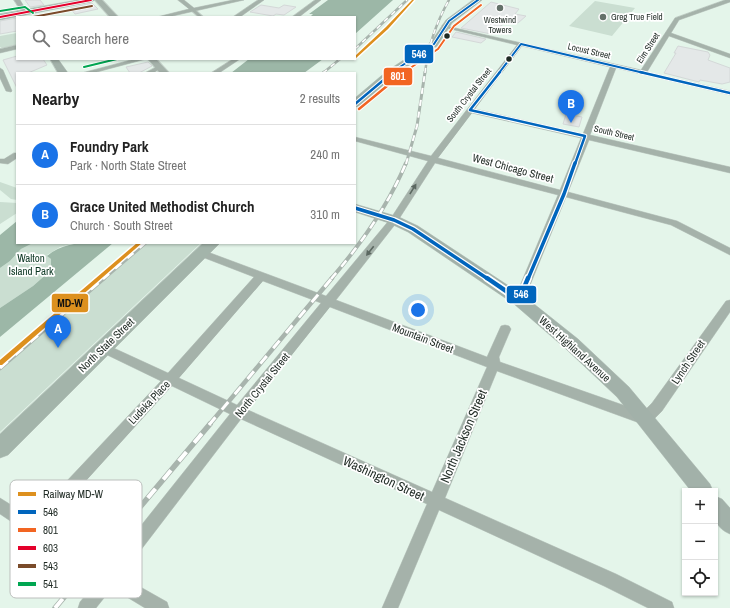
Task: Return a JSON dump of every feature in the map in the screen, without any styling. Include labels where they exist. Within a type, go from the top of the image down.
[{"type":"main road","points":[[26,15],[91,0]]},
{"type":"main road","points":[[356,103],[385,77],[439,40],[444,26],[478,0]]},
{"type":"main road","points":[[0,18],[16,16]]},
{"type":"main road","points":[[55,60],[62,72]]},
{"type":"main road","name":"West Highland Avenue","points":[[356,208],[394,220],[412,229],[519,300],[572,344],[623,392],[701,488]]},
{"type":"main road","name":"North State Street","points":[[0,448],[206,248]]},
{"type":"main road","points":[[718,510],[730,524]]},
{"type":"street","points":[[17,0],[26,15]]},
{"type":"street","points":[[98,0],[113,16]]},
{"type":"street","points":[[181,0],[200,16]]},
{"type":"street","points":[[165,16],[241,0]]},
{"type":"street","points":[[237,16],[261,0]]},
{"type":"street","points":[[296,16],[318,0]]},
{"type":"street","name":"Elm Street","points":[[643,72],[677,19],[730,0]]},
{"type":"street","name":"Locust Street","points":[[444,26],[730,93]]},
{"type":"street","points":[[668,34],[730,56]]},
{"type":"street","name":"South Crystal Street","points":[[433,159],[521,44]]},
{"type":"street","points":[[0,51],[16,47]]},
{"type":"street","points":[[89,72],[139,60]]},
{"type":"street","points":[[153,60],[162,70]]},
{"type":"street","points":[[216,72],[235,60]]},
{"type":"street","points":[[519,300],[564,194],[585,136],[614,66]]},
{"type":"street","points":[[0,70],[9,91]]},
{"type":"street","points":[[1,93],[16,89]]},
{"type":"street","name":"South Street","points":[[470,110],[730,170]]},
{"type":"street","name":"West Chicago Street","points":[[356,139],[674,223],[730,252]]},
{"type":"street","points":[[0,155],[16,149]]},
{"type":"street","points":[[0,161],[5,162],[16,156]]},
{"type":"street","name":"North Crystal Street","points":[[142,537],[239,412],[394,220],[433,159]]},
{"type":"street","name":"Mountain Street","points":[[206,248],[261,276],[494,365],[645,419]]},
{"type":"street","name":"Ludeka Place","points":[[77,480],[170,380],[261,276]]},
{"type":"street","name":"Lynch Street","points":[[645,419],[657,408],[730,304]]},
{"type":"street","name":"North Jackson Street","points":[[390,608],[494,365],[493,357],[505,329]]},
{"type":"street","name":"Washington Street","points":[[103,348],[239,412],[610,580],[666,608]]},
{"type":"street","points":[[0,505],[10,511]]},
{"type":"street","points":[[142,597],[161,608]]},
{"type":"street","name":"North Crystal Street","points":[[86,608],[94,598]]},
{"type":"green space","name":"Greg True Field","points":[[595,1],[635,8],[612,36],[569,26]]},
{"type":"green space","points":[[16,33],[16,45],[2,48],[0,47],[0,36]]},
{"type":"green space","points":[[0,182],[16,188],[16,200],[11,199],[0,190]]},
{"type":"green space","points":[[0,202],[16,203],[16,214],[0,224]]},
{"type":"green space","name":"Walton Island Park","points":[[31,244],[71,244],[60,247],[47,255],[51,259],[50,271],[33,286],[0,308],[0,268],[10,261],[21,249]]},
{"type":"green space","points":[[146,244],[200,244],[0,432],[0,370]]},
{"type":"shaded area","points":[[328,0],[393,0],[356,33],[356,16],[311,16],[313,14],[309,14]]},
{"type":"shaded area","points":[[248,60],[322,60],[305,72],[232,72]]},
{"type":"shaded area","points":[[16,222],[16,244],[31,244],[21,249],[10,261],[0,268],[0,235]]},
{"type":"shaded area","points":[[112,244],[0,337],[0,308],[33,286],[50,271],[51,259],[47,256],[62,247],[70,245]]},
{"type":"building","points":[[25,0],[40,0],[44,5],[30,7]]},
{"type":"building","points":[[491,2],[519,9],[515,14],[526,16],[518,23],[507,21],[491,34],[461,28]]},
{"type":"building","points":[[92,3],[98,9],[75,14],[70,8]]},
{"type":"building","points":[[261,5],[279,8],[284,5],[296,7],[284,15],[276,14],[273,16],[250,12]]},
{"type":"building","points":[[16,18],[16,31],[0,34],[0,21]]},
{"type":"building","points":[[456,32],[486,39],[481,43],[452,37]]},
{"type":"building","points":[[678,46],[708,52],[710,55],[708,60],[730,68],[730,82],[722,84],[700,80],[699,82],[664,73],[676,53],[674,53]]},
{"type":"building","points":[[16,56],[16,60],[44,60],[47,65],[30,72],[16,72],[16,86],[3,60]]},
{"type":"building","points":[[148,62],[152,66],[141,72],[129,72],[126,67]]},
{"type":"building","points":[[566,114],[582,117],[579,127],[563,124]]},
{"type":"railway","points":[[356,48],[407,0]]},
{"type":"railway","points":[[425,73],[433,35],[449,0]]},
{"type":"railway","points":[[324,72],[339,60]]},
{"type":"railway","points":[[406,164],[417,126],[425,72]]},
{"type":"railway","points":[[331,279],[373,224],[391,194],[406,163]]},
{"type":"railway","points":[[103,279],[144,244]]},
{"type":"railway","points":[[0,368],[104,278]]},
{"type":"railway","points":[[209,425],[332,278]]},
{"type":"railway","points":[[142,505],[210,424]]},
{"type":"railway","points":[[55,608],[63,598]]},
{"type":"rail line","name":"MD-W","points":[[356,57],[387,28],[413,0]]},
{"type":"rail line","name":"MD-W","points":[[0,363],[139,244]]},
{"type":"transit line","name":"603","points":[[0,17],[91,0]]},
{"type":"transit line","name":"546","points":[[356,103],[391,73],[434,44],[449,21],[478,0]]},
{"type":"transit line","name":"801","points":[[359,109],[395,78],[438,49],[454,26],[481,5]]},
{"type":"transit line","name":"543","points":[[38,16],[92,6]]},
{"type":"transit line","name":"541","points":[[0,11],[25,7],[33,13]]},
{"type":"transit line","name":"546","points":[[356,208],[394,220],[413,229],[519,300],[564,194],[585,136],[470,110],[521,44],[730,93]]},
{"type":"transit line","name":"541","points":[[84,67],[113,60]]},
{"type":"place","name":"Westwind Towers","points":[[500,8]]},
{"type":"place","name":"Greg True Field","points":[[603,17]]},
{"type":"place","name":"Grace United Methodist Church","points":[[571,123]]},
{"type":"place","name":"Foundry Park","points":[[58,348]]}]
